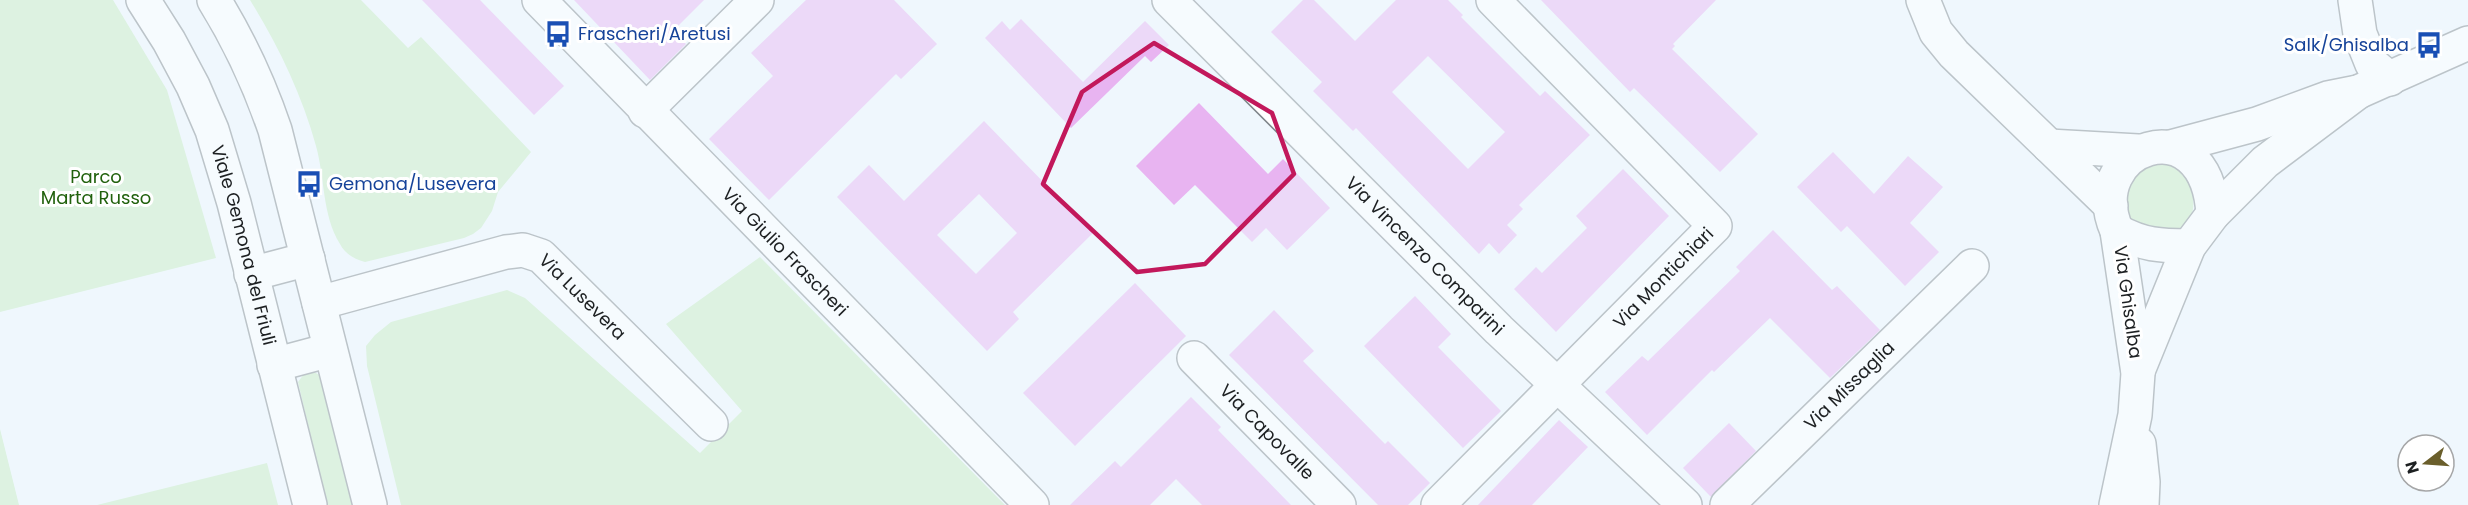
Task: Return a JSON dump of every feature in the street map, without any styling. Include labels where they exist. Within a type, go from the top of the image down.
[{"type":"street","name":"Viale Gemona del Friuli","points":[[143,0],[169,41],[193,86],[212,130],[227,177],[310,505]]},
{"type":"street","points":[[214,0],[236,34],[258,81],[275,130],[370,505]]},
{"type":"street","name":"Via Giulio Frascheri","points":[[539,0],[1032,505]]},
{"type":"street","points":[[645,111],[757,0]]},
{"type":"street","name":"Via Vincenzo Comparini","points":[[1169,0],[1499,330],[1685,505]]},
{"type":"street","name":"Via Montichiari","points":[[1438,505],[1715,226],[1492,0]]},
{"type":"street","points":[[1923,0],[1936,32],[1954,54],[2049,146],[2135,240],[2158,246],[2189,246],[2213,214],[2265,162],[2358,92]]},
{"type":"street","points":[[2355,0],[2360,34],[2372,64],[2390,79]]},
{"type":"street","points":[[2049,146],[2138,151],[2151,147],[2171,147],[2257,124],[2328,98],[2358,92],[2468,43]]},
{"type":"street","points":[[2171,147],[2187,156],[2207,180],[2212,195],[2213,214]]},
{"type":"street","points":[[2114,218],[2111,190],[2118,174],[2138,151]]},
{"type":"street","name":"Via Ghisalba","points":[[2114,218],[2138,373],[2135,415],[2116,505]]},
{"type":"street","name":"Via Ghisalba","points":[[2138,373],[2189,246]]},
{"type":"street","name":"Via Lusevera","points":[[319,303],[506,252],[523,250],[541,256],[711,424]]},
{"type":"street","points":[[251,273],[308,259]]},
{"type":"street","name":"Via Missaglia","points":[[1727,505],[1972,266]]},
{"type":"street","points":[[274,365],[330,350]]},
{"type":"street","name":"Via Capovalle","points":[[1194,358],[1338,505]]},
{"type":"street","points":[[2135,415],[2143,482],[2142,505]]},
{"type":"highlighted area","points":[[1154,43],[1272,113],[1294,174],[1205,264],[1137,272],[1043,184],[1082,92]]},
{"type":"green space","name":"Parco Marta Russo","points":[[0,0],[113,0],[167,90],[216,258],[0,312]]},
{"type":"green space","points":[[250,0],[361,0],[408,48],[421,37],[531,152],[498,192],[492,211],[481,228],[464,238],[365,262],[344,251],[330,221],[319,158],[304,108],[270,35]]},
{"type":"green space","points":[[2168,162],[2188,175],[2193,200],[2192,214],[2182,227],[2173,232],[2133,224],[2123,200],[2129,183],[2139,167]]},
{"type":"green space","points":[[760,257],[1005,505],[401,505],[367,366],[366,346],[391,322],[507,290],[525,298],[700,453],[742,411],[666,324]]},
{"type":"green space","points":[[314,372],[323,377],[354,505],[327,505],[298,382],[304,374]]},
{"type":"green space","points":[[0,429],[19,505],[0,505]]},
{"type":"green space","points":[[267,463],[278,505],[97,505]]},
{"type":"building","points":[[422,0],[480,0],[564,86],[534,115]]},
{"type":"building","points":[[574,0],[704,0],[673,31],[686,44],[650,80]]},
{"type":"building","points":[[806,0],[894,0],[937,44],[901,79],[896,74],[769,200],[709,139],[773,76],[751,53]]},
{"type":"building","points":[[1303,0],[1314,0],[1355,41],[1396,0],[1448,0],[1463,15],[1461,17],[1540,96],[1545,91],[1590,135],[1519,205],[1523,209],[1507,225],[1517,235],[1499,254],[1489,243],[1479,254],[1356,128],[1353,131],[1313,91],[1322,82],[1271,32]],"holes":[[[1428,56],[1505,132],[1468,169],[1392,92]]]},
{"type":"building","points":[[1541,0],[1716,0],[1673,44],[1675,46],[1672,49],[1758,134],[1720,172],[1634,88],[1630,92]]},
{"type":"building","points":[[1021,19],[1083,82],[1145,21],[1169,45],[1151,62],[1145,56],[1071,128],[985,38],[1002,21],[1010,30]]},
{"type":"building","points":[[1199,103],[1268,174],[1283,159],[1330,208],[1287,250],[1266,228],[1252,242],[1195,185],[1174,205],[1136,166]]},
{"type":"building","points":[[984,121],[1093,233],[1013,312],[1019,319],[987,351],[837,197],[869,165],[904,201]],"holes":[[[979,194],[1017,233],[976,274],[937,235]]]},
{"type":"building","points":[[1833,152],[1874,194],[1908,156],[1943,187],[1910,223],[1939,252],[1905,286],[1847,226],[1841,232],[1797,187]]},
{"type":"building","points":[[1623,169],[1669,216],[1556,332],[1514,289],[1536,267],[1542,273],[1587,228],[1576,216]]},
{"type":"building","points":[[1773,230],[1832,290],[1837,286],[1880,330],[1830,378],[1770,318],[1714,372],[1712,370],[1647,435],[1605,392],[1642,356],[1648,361],[1740,271],[1736,267]]},
{"type":"building","points":[[1135,283],[1186,336],[1075,446],[1023,393]]},
{"type":"building","points":[[1415,296],[1451,334],[1438,347],[1501,411],[1463,448],[1364,346]]},
{"type":"building","points":[[1274,310],[1314,351],[1303,361],[1385,444],[1388,441],[1430,483],[1408,505],[1378,505],[1229,355]]},
{"type":"building","points":[[1191,397],[1221,427],[1218,430],[1291,505],[1202,505],[1176,479],[1150,505],[1070,505],[1115,461],[1121,467]]},
{"type":"building","points":[[1559,420],[1588,447],[1532,505],[1478,505]]},
{"type":"building","points":[[1729,423],[1756,451],[1711,497],[1683,468]]},
{"type":"place","name":"Frascheri/Aretusi","points":[[558,34]]},
{"type":"place","name":"Salk/Ghisalba","points":[[2429,45]]},
{"type":"place","name":"Gemona/Lusevera","points":[[309,184]]}]
